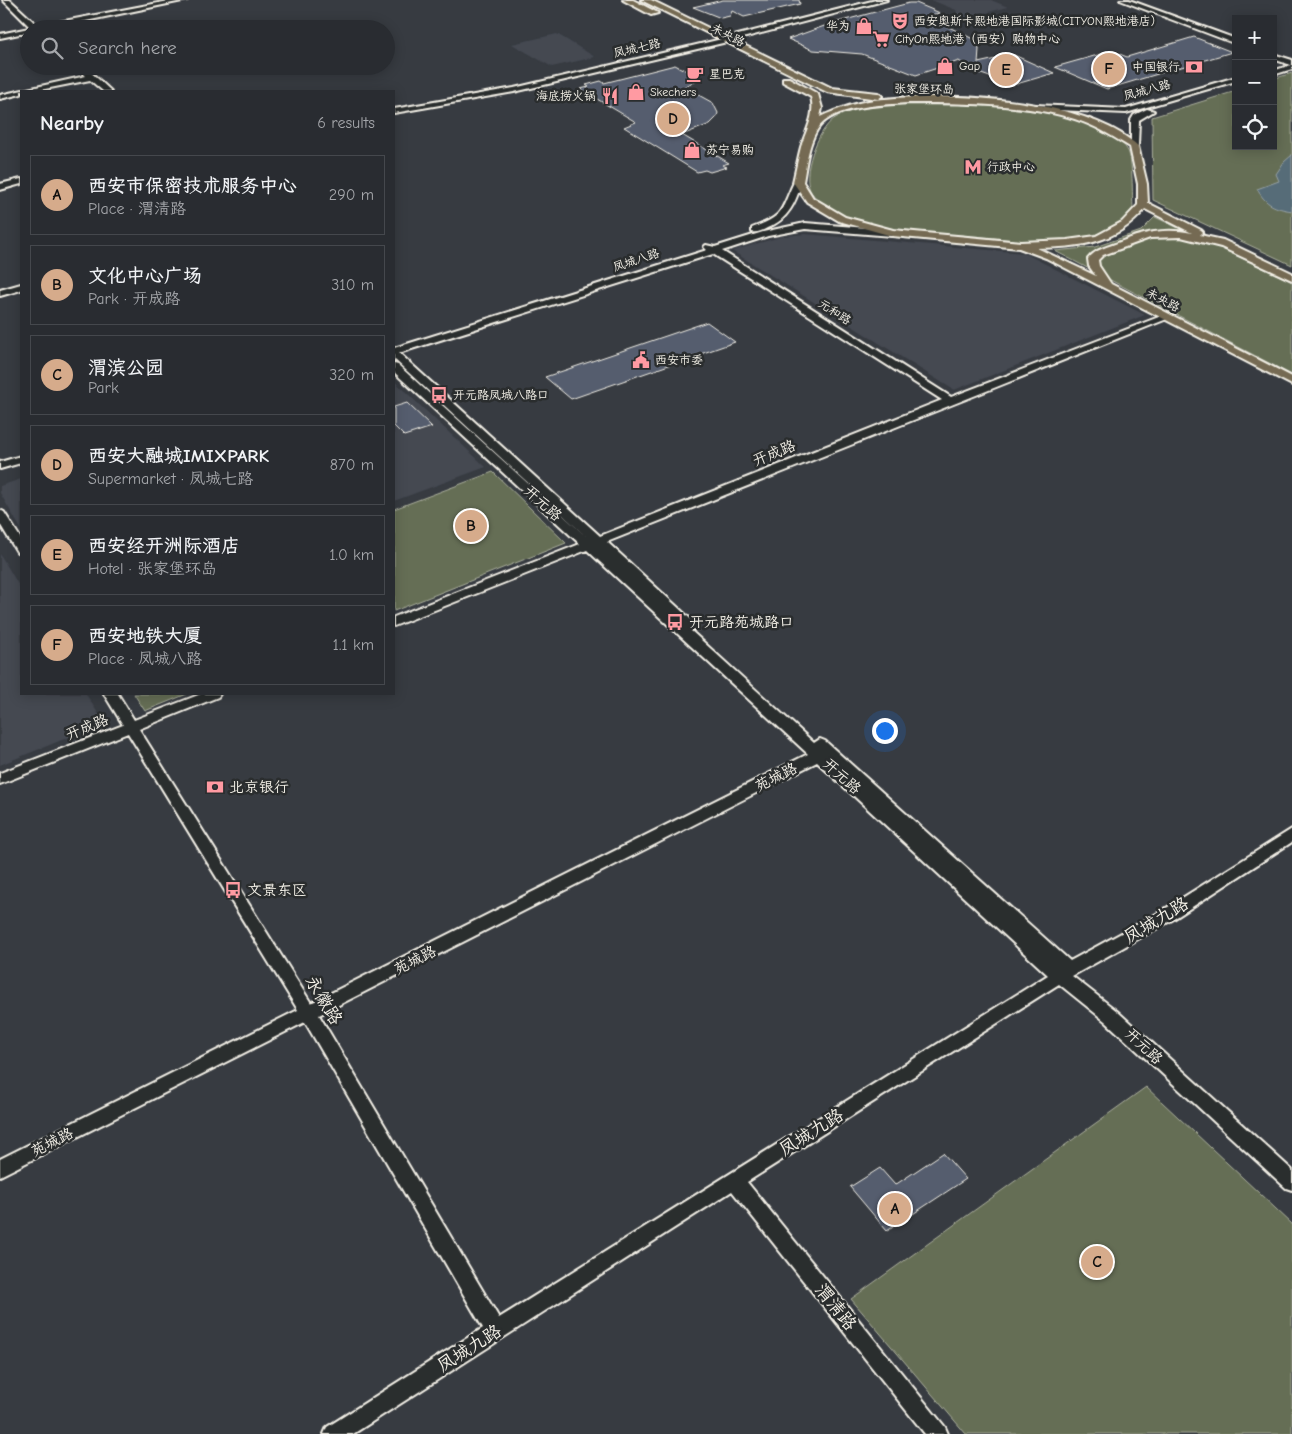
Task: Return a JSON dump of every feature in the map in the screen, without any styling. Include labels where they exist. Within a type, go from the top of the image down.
[{"type":"main road","name":"未央路","points":[[627,0],[704,38],[726,40],[830,90],[912,99]]},
{"type":"main road","name":"未央路","points":[[645,0],[760,66]]},
{"type":"main road","points":[[776,74],[815,96],[818,108],[798,182],[810,200],[842,219],[892,233],[1020,245],[1086,241],[1113,232],[1132,219],[1143,204],[1141,178],[1134,146]]},
{"type":"main road","name":"张家堡环岛","points":[[811,132],[822,119],[838,111],[874,103],[912,99],[1034,107],[1077,117],[1097,124],[1134,146]]},
{"type":"main road","points":[[1143,204],[1226,246],[1292,276]]},
{"type":"main road","points":[[1108,286],[1094,266],[1093,259],[1099,253],[1142,238],[1166,232],[1190,235],[1226,246]]},
{"type":"main road","name":"未央路","points":[[1020,245],[1050,256],[1292,382]]},
{"type":"street","points":[[6,0],[27,20]]},
{"type":"street","points":[[82,20],[184,0]]},
{"type":"street","name":"凤城七路","points":[[395,111],[514,90],[863,0]]},
{"type":"street","points":[[726,40],[884,0]]},
{"type":"street","points":[[1123,0],[1232,41]]},
{"type":"street","points":[[0,36],[20,32]]},
{"type":"street","name":"凤城七路","points":[[395,107],[483,91],[704,38]]},
{"type":"street","points":[[1277,58],[1292,64]]},
{"type":"street","points":[[1277,67],[1292,64]]},
{"type":"street","points":[[1277,71],[1292,64]]},
{"type":"street","points":[[31,90],[91,77],[106,90]]},
{"type":"street","name":"凤城八路","points":[[1034,107],[1126,111],[1232,80]]},
{"type":"street","name":"凤城八路","points":[[1134,146],[1137,117],[1150,111],[1232,86]]},
{"type":"street","points":[[0,97],[20,92]]},
{"type":"street","points":[[0,185],[20,180]]},
{"type":"street","name":"凤城八路","points":[[395,352],[710,247],[781,219],[788,212],[798,182]]},
{"type":"street","name":"凤城八路","points":[[395,343],[710,247],[766,234],[805,226],[892,233]]},
{"type":"street","name":"元和路","points":[[710,247],[950,401]]},
{"type":"street","points":[[0,293],[20,287]]},
{"type":"street","name":"开成路","points":[[395,622],[950,401],[1167,317]]},
{"type":"street","name":"开元路","points":[[395,353],[594,542],[1292,1182]]},
{"type":"street","name":"开元路","points":[[395,368],[594,542]]},
{"type":"street","points":[[0,466],[20,459]]},
{"type":"street","points":[[0,473],[20,467]]},
{"type":"street","points":[[0,514],[20,547]]},
{"type":"street","name":"永徽路","points":[[112,695],[309,1014],[495,1332]]},
{"type":"street","name":"开成路","points":[[0,779],[211,695]]},
{"type":"street","name":"苑城路","points":[[0,1168],[824,753]]},
{"type":"street","name":"凤城九路","points":[[334,1434],[1065,973],[1166,916],[1292,836]]},
{"type":"street","name":"渭清路","points":[[734,1180],[938,1434]]},
{"type":"shaded area","points":[[931,0],[991,0],[1008,7],[959,20],[956,10]]},
{"type":"shaded area","points":[[557,34],[595,57],[552,67],[512,44]]},
{"type":"shaded area","points":[[805,234],[1024,253],[1145,315],[954,390],[732,251],[783,236]]},
{"type":"shaded area","points":[[395,382],[486,467],[395,501]]},
{"type":"shaded area","points":[[20,479],[20,527],[0,493],[0,486]]},
{"type":"shaded area","points":[[0,554],[20,587],[20,695],[87,695],[104,723],[0,765]]},
{"type":"green space","points":[[1292,73],[1292,265],[1153,200],[1152,117],[1232,92],[1232,150],[1277,150],[1277,78]]},
{"type":"green space","points":[[911,102],[1028,110],[1090,124],[1113,136],[1128,151],[1132,170],[1133,208],[1119,224],[1100,233],[1072,240],[1030,241],[879,227],[843,215],[816,198],[809,187],[808,169],[814,148],[831,122],[837,117],[855,110],[883,104]]},
{"type":"green space","points":[[1155,217],[1292,282],[1292,375],[1055,251],[1095,247],[1141,231]]},
{"type":"green space","points":[[493,472],[566,543],[395,611],[395,509]]},
{"type":"green space","points":[[135,695],[185,695],[145,711]]},
{"type":"green space","points":[[1146,1087],[1292,1224],[1292,1434],[966,1434],[851,1299]]},
{"type":"water","points":[[1292,155],[1292,211],[1271,205],[1257,189],[1279,181],[1276,174],[1284,162]]},
{"type":"building","points":[[723,0],[799,0],[800,4],[744,17],[732,11],[730,16],[721,18],[693,7]]},
{"type":"building","name":"CityOn熙地港（西安）购物中心","points":[[909,3],[916,3],[940,13],[927,16],[975,40],[979,49],[978,63],[1014,55],[1054,73],[1013,85],[961,67],[966,66],[959,61],[916,75],[862,54],[813,50],[788,39],[830,24]]},
{"type":"building","points":[[1194,37],[1232,52],[1107,89],[1055,67],[1112,51],[1127,57]]},
{"type":"building","points":[[675,65],[700,78],[684,87],[713,103],[718,113],[710,124],[682,135],[729,163],[722,165],[727,167],[710,172],[705,170],[697,172],[624,127],[636,122],[580,89],[589,87],[586,85],[601,81],[604,83]]},
{"type":"building","name":"西安市委","points":[[707,322],[735,342],[571,399],[545,377]]},
{"type":"building","points":[[407,403],[432,427],[404,436],[395,427],[395,407]]},
{"type":"building","points":[[943,1153],[966,1179],[887,1231],[850,1187],[880,1168],[895,1185]]},
{"type":"place","name":"西安奥斯卡熙地港国际影城(CITYON熙地港店)","points":[[900,21]]},
{"type":"place","name":"华为","points":[[864,26]]},
{"type":"place","name":"CityOn熙地港（西安）购物中心","points":[[881,39]]},
{"type":"place","name":"Gap","points":[[945,66]]},
{"type":"place","name":"中国银行","points":[[1194,67]]},
{"type":"place","name":"西安地铁大厦","points":[[1109,69]]},
{"type":"place","name":"西安经开洲际酒店","points":[[1006,70]]},
{"type":"place","name":"星巴克","points":[[695,74]]},
{"type":"place","name":"Skechers","points":[[636,92]]},
{"type":"place","name":"海底捞火锅","points":[[610,96]]},
{"type":"place","name":"西安大融城IMIXPARK","points":[[673,119]]},
{"type":"place","name":"苏宁易购","points":[[692,150]]},
{"type":"place","name":"行政中心","points":[[973,167]]},
{"type":"place","name":"西安市委","points":[[641,360]]},
{"type":"place","name":"开元路凤城八路口","points":[[439,395]]},
{"type":"place","name":"文化中心广场","points":[[471,526]]},
{"type":"place","name":"开元路苑城路口","points":[[675,622]]},
{"type":"place","name":"北京银行","points":[[215,787]]},
{"type":"place","name":"文景东区","points":[[233,890]]},
{"type":"place","name":"西安市保密技术服务中心","points":[[895,1209]]},
{"type":"place","name":"渭滨公园","points":[[1097,1262]]}]
